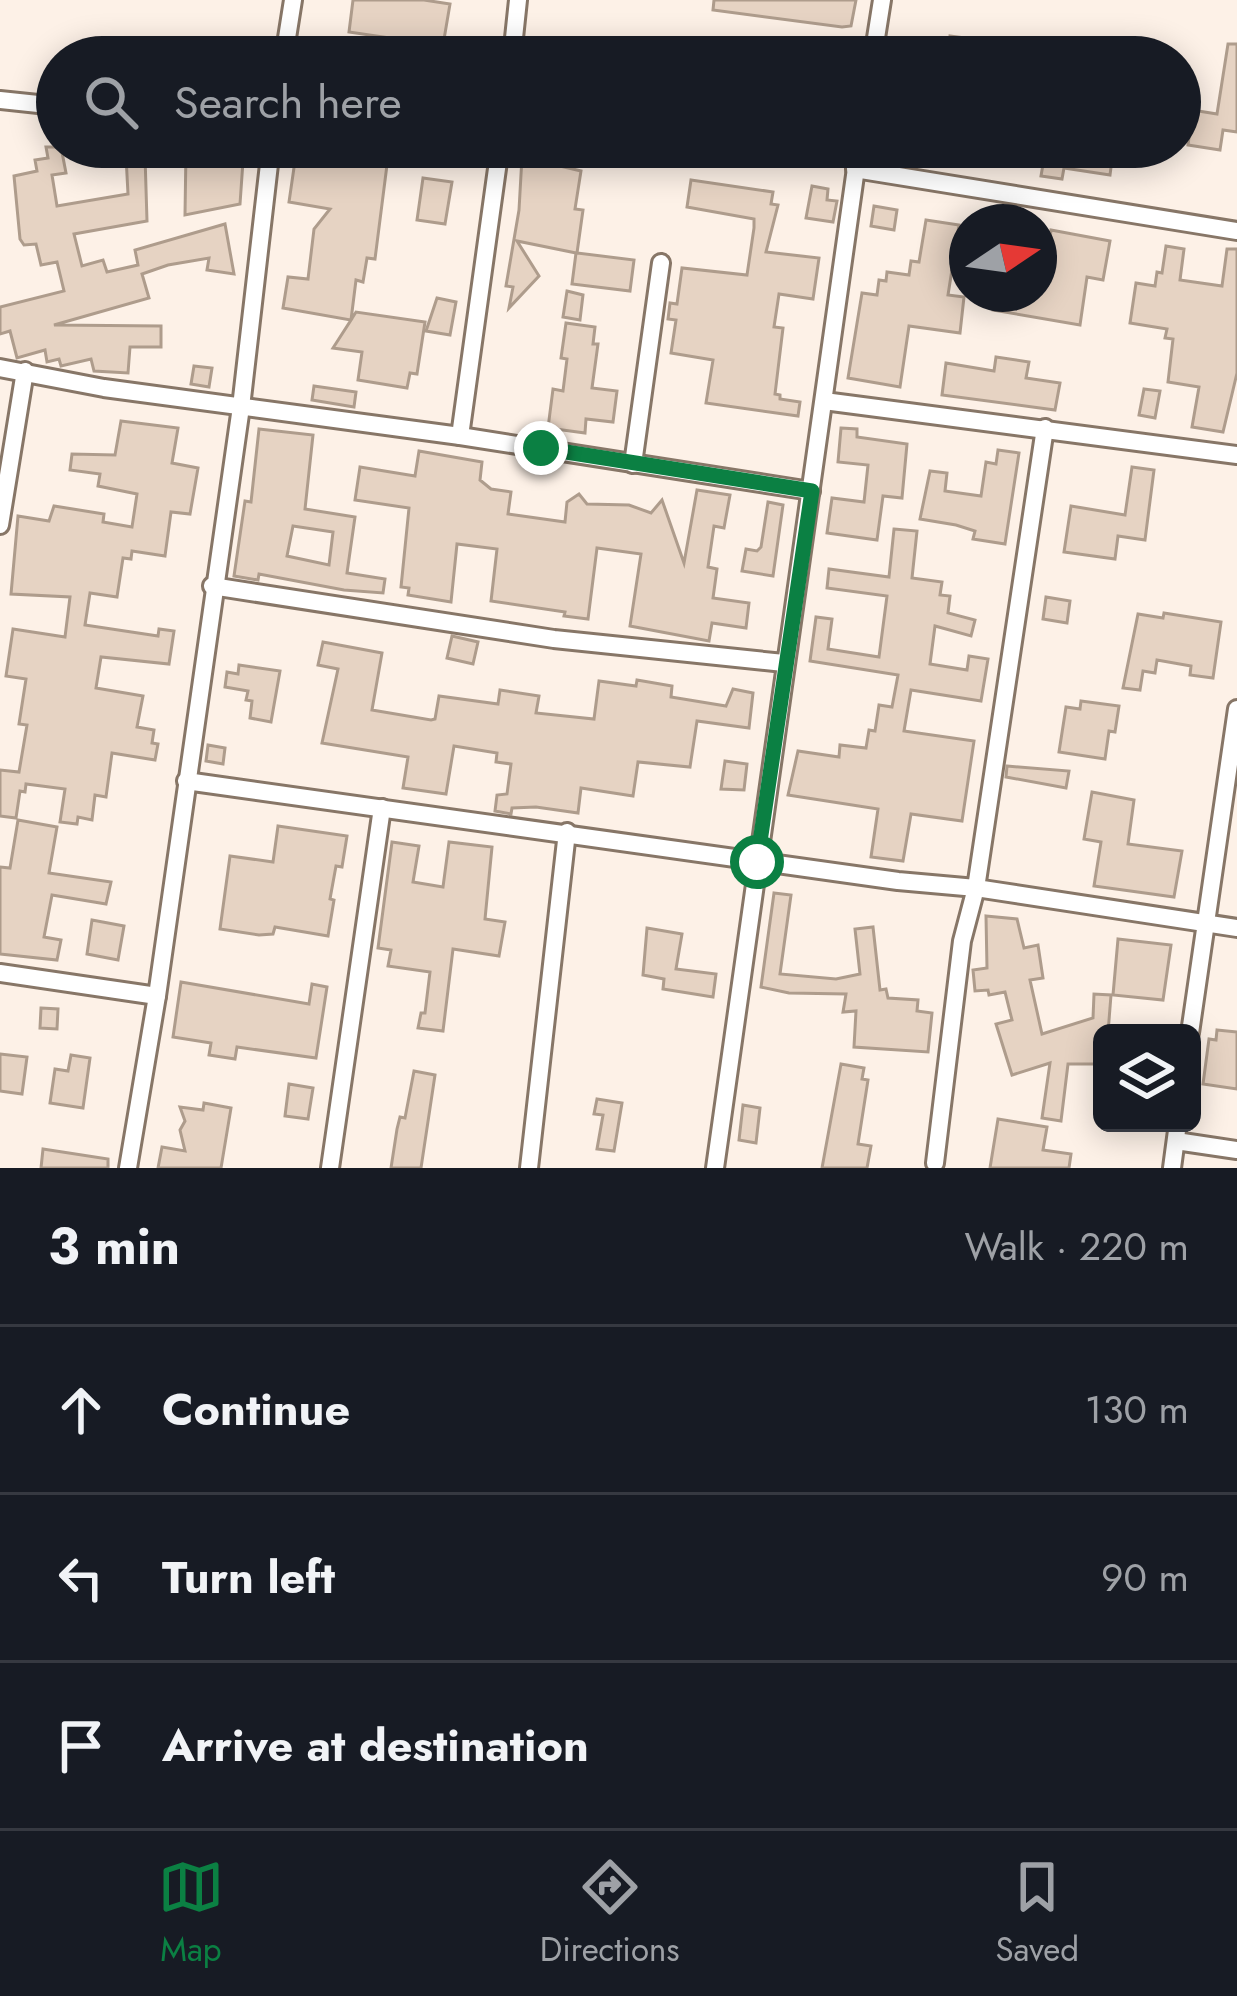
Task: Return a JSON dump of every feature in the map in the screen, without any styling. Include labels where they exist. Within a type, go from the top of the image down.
[{"type":"street","points":[[287,36],[293,0]]},
{"type":"street","points":[[514,36],[518,0]]},
{"type":"street","points":[[876,36],[882,0]]},
{"type":"street","points":[[0,100],[36,104]]},
{"type":"street","points":[[128,1168],[158,996],[212,586],[241,407],[269,168]]},
{"type":"street","points":[[460,436],[497,168]]},
{"type":"street","points":[[715,1168],[855,169],[1237,231]]},
{"type":"street","points":[[633,464],[661,263]]},
{"type":"street","points":[[0,368],[104,388],[460,436],[812,491]]},
{"type":"street","points":[[0,525],[25,371]]},
{"type":"street","points":[[824,401],[1237,455]]},
{"type":"street","points":[[935,1163],[962,941],[976,888],[1045,428]]},
{"type":"street","points":[[212,586],[554,639],[784,663]]},
{"type":"street","points":[[1191,1024],[1237,709]]},
{"type":"street","points":[[186,781],[1237,928]]},
{"type":"street","points":[[330,1168],[382,808]]},
{"type":"street","points":[[529,1168],[567,832]]},
{"type":"street","points":[[0,973],[158,996]]},
{"type":"street","points":[[1172,1168],[1177,1132],[1237,1150]]},
{"type":"building","points":[[353,0],[450,4],[445,36],[349,32]]},
{"type":"building","points":[[714,0],[856,0],[851,26],[842,27],[713,10]]},
{"type":"building","points":[[1228,44],[1237,44],[1237,132],[1223,130],[1220,150],[1201,147],[1201,111],[1217,114]]},
{"type":"building","points":[[65,168],[66,173],[52,175],[57,206],[128,194],[127,168],[145,168],[147,221],[74,234],[82,266],[103,260],[107,272],[138,265],[135,250],[225,224],[234,274],[207,270],[209,258],[168,265],[142,274],[149,298],[54,325],[161,326],[161,347],[130,347],[128,373],[94,371],[91,359],[61,366],[59,359],[47,362],[45,350],[17,358],[10,331],[0,334],[0,307],[64,291],[57,262],[41,265],[36,244],[24,245],[20,239],[14,176]]},
{"type":"building","points":[[186,168],[243,168],[240,204],[185,215]]},
{"type":"building","points":[[294,168],[387,168],[375,259],[367,258],[363,282],[356,280],[351,320],[283,308],[288,277],[308,279],[314,229],[330,209],[289,202]]},
{"type":"building","points":[[521,168],[581,171],[575,209],[583,210],[577,253],[634,260],[630,291],[572,284],[576,253],[517,241],[539,276],[509,308],[513,287],[506,286]]},
{"type":"building","points":[[1042,168],[1064,168],[1062,179],[1041,176]]},
{"type":"building","points":[[1064,168],[1111,168],[1110,175]]},
{"type":"building","points":[[423,178],[452,182],[445,224],[417,220]]},
{"type":"building","points":[[691,180],[773,192],[771,204],[778,205],[766,252],[819,258],[813,299],[779,294],[774,327],[783,328],[775,394],[800,402],[798,416],[706,403],[713,360],[671,353],[676,320],[668,319],[670,303],[677,304],[682,268],[747,275],[754,228],[754,219],[687,207]]},
{"type":"building","points":[[812,186],[828,189],[827,200],[837,201],[833,222],[806,218]]},
{"type":"building","points":[[874,206],[897,210],[894,230],[871,226]]},
{"type":"building","points":[[926,220],[949,223],[949,312],[962,312],[960,333],[909,326],[900,387],[848,378],[862,293],[877,295],[879,280],[886,281],[887,272],[909,275],[911,261],[919,262]]},
{"type":"building","points":[[1057,231],[1110,241],[1103,280],[1087,277],[1080,325],[1005,312],[1057,312]]},
{"type":"building","points":[[1166,246],[1184,249],[1180,280],[1222,286],[1227,249],[1237,249],[1237,373],[1223,432],[1192,427],[1199,387],[1168,382],[1173,339],[1165,338],[1167,329],[1130,323],[1136,283],[1155,286]]},
{"type":"building","points":[[567,291],[583,295],[580,320],[563,317]]},
{"type":"building","points":[[437,298],[456,302],[450,335],[426,331]]},
{"type":"building","points":[[356,312],[425,322],[417,374],[410,373],[407,388],[358,380],[362,352],[333,348]]},
{"type":"building","points":[[566,323],[595,327],[593,344],[598,344],[592,388],[617,391],[613,422],[586,419],[585,433],[548,428],[553,389],[563,391]]},
{"type":"building","points":[[996,357],[1029,362],[1026,378],[1060,383],[1055,410],[942,395],[946,363],[994,371]]},
{"type":"building","points":[[194,366],[212,368],[209,387],[191,384]]},
{"type":"building","points":[[314,386],[356,392],[354,407],[312,400]]},
{"type":"building","points":[[1144,389],[1160,391],[1155,418],[1139,415]]},
{"type":"building","points":[[121,421],[178,428],[172,463],[198,468],[190,514],[171,512],[165,556],[132,551],[131,559],[123,558],[117,597],[90,593],[85,625],[158,636],[159,629],[174,631],[169,664],[101,657],[96,688],[143,696],[137,727],[154,730],[155,760],[112,753],[106,797],[95,795],[92,820],[78,817],[77,824],[60,822],[65,789],[26,784],[25,792],[20,791],[16,818],[0,816],[0,770],[19,772],[27,725],[19,724],[26,679],[6,676],[13,629],[65,637],[70,597],[11,594],[18,516],[49,521],[54,506],[104,514],[103,522],[132,527],[137,494],[98,486],[100,474],[70,470],[72,454],[115,455]]},
{"type":"building","points":[[841,428],[857,429],[857,437],[907,444],[902,498],[883,496],[877,540],[827,533],[832,498],[864,502],[868,465],[838,462]]},
{"type":"building","points":[[259,429],[313,435],[305,509],[355,517],[347,573],[385,579],[383,593],[259,574],[258,580],[234,576],[245,501],[251,502]],"holes":[[[293,526],[333,532],[329,565],[287,556]]]},
{"type":"building","points":[[998,450],[1019,453],[1005,544],[973,539],[975,531],[956,525],[920,519],[930,471],[947,473],[945,491],[981,496],[986,462],[996,464]]},
{"type":"building","points":[[419,451],[482,462],[480,480],[491,489],[511,492],[508,514],[565,522],[567,502],[579,494],[587,504],[629,505],[651,513],[662,500],[684,563],[697,490],[730,495],[724,528],[714,526],[708,567],[717,569],[713,598],[749,603],[746,628],[712,623],[709,641],[630,626],[641,554],[597,548],[588,619],[491,601],[497,549],[457,544],[451,602],[408,595],[409,588],[401,587],[409,508],[355,500],[360,467],[415,476]]},
{"type":"building","points":[[1132,467],[1154,470],[1145,540],[1118,536],[1115,559],[1064,552],[1071,506],[1125,515]]},
{"type":"building","points":[[768,502],[783,505],[773,576],[742,571],[746,549],[761,547]]},
{"type":"building","points":[[894,529],[917,531],[912,578],[942,582],[940,595],[950,596],[948,613],[975,620],[971,636],[935,626],[930,664],[967,670],[969,656],[988,659],[981,701],[911,690],[904,731],[974,741],[962,821],[911,814],[903,861],[871,857],[878,809],[788,795],[798,751],[839,757],[840,745],[866,748],[869,730],[875,731],[879,705],[892,707],[898,675],[810,661],[816,617],[832,619],[828,649],[879,657],[887,596],[827,588],[829,569],[889,577]]},
{"type":"building","points":[[1046,597],[1070,601],[1067,623],[1043,619]]},
{"type":"building","points":[[1164,613],[1221,622],[1213,678],[1190,675],[1191,666],[1157,660],[1155,673],[1143,671],[1140,690],[1123,688],[1138,614],[1163,618]]},
{"type":"building","points":[[452,636],[478,642],[473,664],[447,658]]},
{"type":"building","points":[[323,642],[382,653],[372,710],[431,720],[439,696],[498,704],[500,690],[539,696],[536,713],[594,719],[599,681],[636,686],[637,680],[672,686],[671,697],[726,706],[733,689],[753,693],[749,728],[697,721],[690,767],[638,762],[633,796],[581,788],[578,813],[536,807],[512,808],[511,814],[495,811],[497,795],[507,794],[511,764],[496,762],[497,753],[454,746],[446,794],[403,788],[408,757],[322,743],[338,669],[318,665]]},
{"type":"building","points":[[239,665],[280,671],[271,722],[250,718],[248,691],[225,687],[227,672],[238,674]]},
{"type":"building","points":[[1081,701],[1119,706],[1105,759],[1059,752],[1066,707],[1080,709]]},
{"type":"building","points":[[208,745],[225,748],[223,764],[206,761]]},
{"type":"building","points":[[725,761],[747,764],[744,790],[721,789]]},
{"type":"building","points":[[1007,766],[1069,771],[1066,788],[1006,777]]},
{"type":"building","points":[[1092,792],[1134,800],[1128,844],[1182,851],[1174,897],[1094,886],[1101,842],[1084,839]]},
{"type":"building","points":[[18,820],[57,827],[49,873],[111,882],[106,904],[52,895],[44,937],[61,940],[57,960],[0,954],[0,867],[10,868]]},
{"type":"building","points":[[278,826],[347,836],[342,867],[336,866],[328,936],[275,927],[273,934],[259,935],[220,929],[230,856],[273,862]]},
{"type":"building","points":[[392,842],[419,846],[413,882],[443,887],[449,842],[492,847],[485,919],[505,922],[499,956],[453,949],[443,1031],[418,1028],[421,1013],[425,1013],[430,972],[388,966],[391,950],[378,948]]},
{"type":"building","points":[[774,893],[791,895],[780,974],[836,979],[860,974],[855,929],[873,927],[880,990],[886,989],[888,998],[918,1000],[917,1011],[932,1013],[928,1052],[854,1047],[856,1011],[843,1012],[846,994],[789,993],[761,987]]},
{"type":"building","points":[[986,916],[1017,919],[1024,948],[1038,945],[1043,978],[1030,980],[1042,1034],[1093,1018],[1094,994],[1111,995],[1109,1024],[1093,1024],[1093,1064],[1068,1064],[1061,1121],[1042,1118],[1050,1063],[1012,1075],[996,1024],[1012,1020],[1005,992],[975,991],[973,970],[987,968]]},
{"type":"building","points":[[92,920],[124,926],[118,960],[87,954]]},
{"type":"building","points":[[647,928],[682,934],[676,969],[716,974],[713,997],[663,989],[664,979],[643,975]]},
{"type":"building","points":[[1118,939],[1171,945],[1163,1000],[1113,995]]},
{"type":"building","points":[[181,982],[309,1004],[312,984],[327,987],[316,1058],[237,1047],[235,1059],[209,1055],[211,1043],[173,1037]]},
{"type":"building","points":[[41,1008],[58,1009],[57,1029],[40,1028]]},
{"type":"building","points":[[1217,1030],[1237,1032],[1237,1089],[1203,1084],[1209,1039],[1216,1040]]},
{"type":"building","points":[[0,1054],[27,1057],[22,1094],[0,1091]]},
{"type":"building","points":[[71,1055],[90,1058],[83,1108],[50,1103],[55,1069],[68,1071]]},
{"type":"building","points":[[841,1064],[864,1068],[862,1079],[868,1080],[858,1144],[871,1146],[867,1168],[822,1168]]},
{"type":"building","points":[[414,1071],[435,1075],[421,1168],[391,1168],[397,1129],[400,1117],[405,1118]]},
{"type":"building","points":[[289,1084],[313,1088],[308,1119],[285,1116]]},
{"type":"building","points":[[597,1099],[622,1103],[614,1151],[597,1149],[603,1115],[594,1114]]},
{"type":"building","points":[[204,1103],[231,1108],[221,1168],[158,1168],[162,1147],[185,1151],[180,1107],[203,1110]]},
{"type":"building","points":[[743,1105],[760,1108],[756,1143],[739,1140]]},
{"type":"building","points":[[998,1119],[1047,1127],[1043,1150],[1071,1154],[1069,1168],[990,1168]]},
{"type":"building","points":[[43,1149],[108,1159],[108,1168],[41,1168]]},
{"type":"route","points":[[541,448],[812,491],[757,862]]}]
